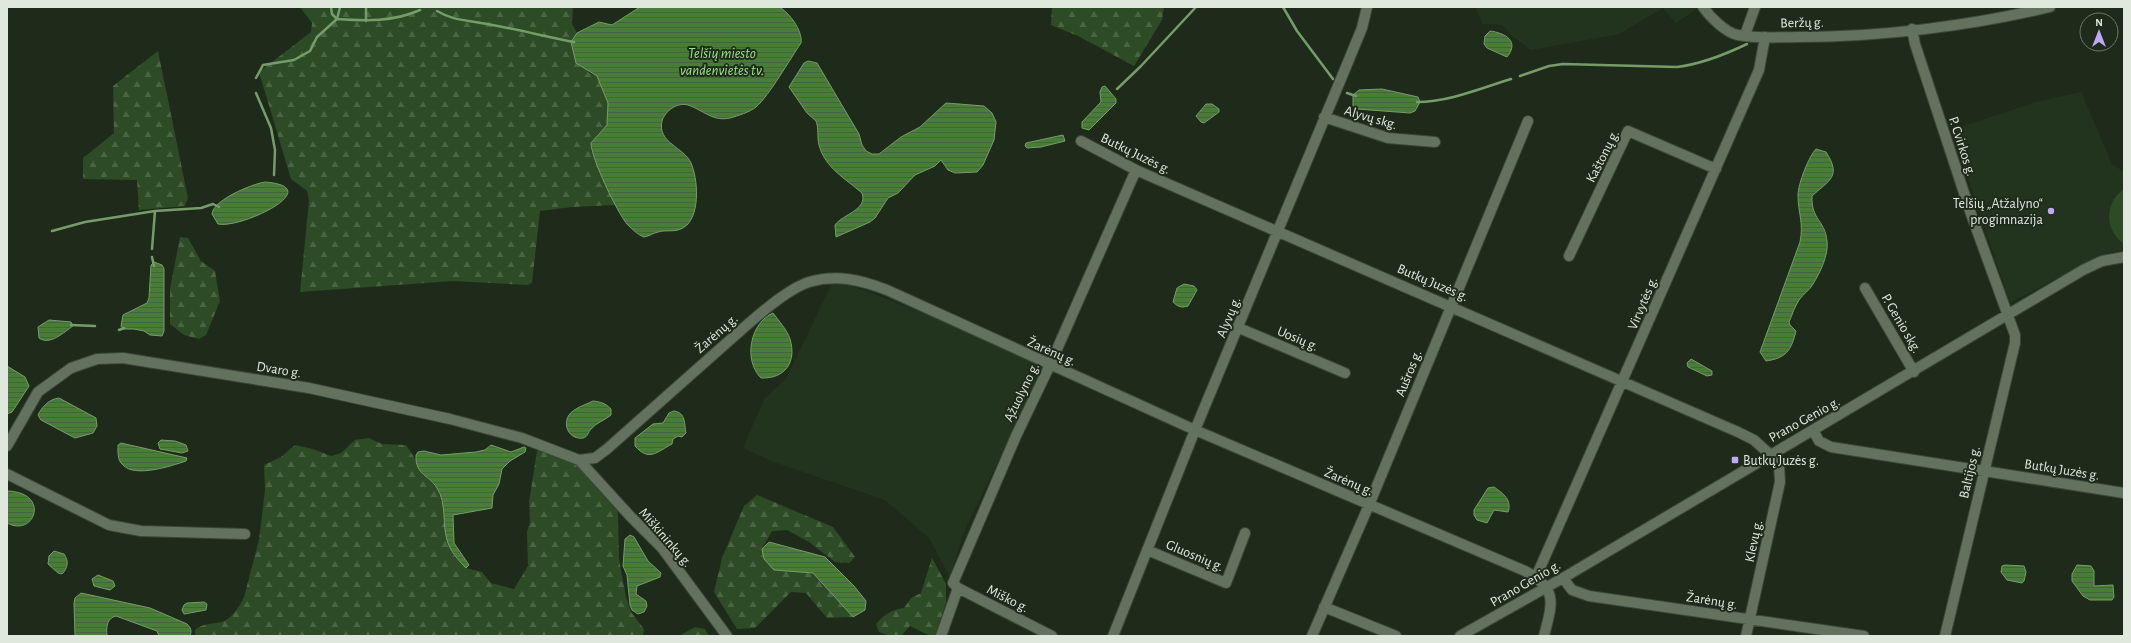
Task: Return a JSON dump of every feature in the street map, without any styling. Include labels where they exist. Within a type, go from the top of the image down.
[{"type":"street","name":"Alyvų g.","points":[[1113,636],[1195,430],[1239,328],[1324,117],[1362,28],[1367,7]]},
{"type":"street","name":"Beržų g.","points":[[1703,7],[1711,18],[1737,35],[1765,37],[1860,35],[1992,18],[2050,7]]},
{"type":"street","points":[[1745,35],[1755,7]]},
{"type":"street","name":"P. Cvirkos g.","points":[[1912,29],[1915,44],[1971,214],[2008,315]]},
{"type":"street","name":"Virvytės g.","points":[[1536,577],[1759,70],[1765,37]]},
{"type":"street","name":"Alyvų skg.","points":[[1324,117],[1388,138],[1435,142]]},
{"type":"street","name":"Aušros g.","points":[[1312,636],[1369,504],[1450,305],[1528,121]]},
{"type":"street","name":"Kaštonų g.","points":[[1570,256],[1628,131],[1716,169]]},
{"type":"street","name":"Butkų Juzės g.","points":[[1081,141],[1136,170],[1623,380],[1738,432],[1754,440],[1770,454]]},
{"type":"street","name":"Ąžuolyno g.","points":[[956,585],[1016,436],[1050,365],[1136,170]]},
{"type":"street","name":"Prano Genio g.","points":[[1460,636],[1546,588],[1770,454],[1914,372],[2083,270],[2102,261],[2124,257]]},
{"type":"street","name":"Žarėnų g.","points":[[579,460],[594,458],[607,448],[748,324],[790,292],[809,282],[843,278],[870,284],[1195,430],[1536,577],[1546,588]]},
{"type":"street","name":"P. Genio skg.","points":[[1865,288],[1914,372]]},
{"type":"street","name":"Baltijos g.","points":[[1945,636],[1983,471],[2015,343],[2014,329],[2008,315]]},
{"type":"street","name":"Uosių g.","points":[[1239,328],[1345,373]]},
{"type":"street","name":"Dvaro g.","points":[[7,446],[38,392],[71,368],[97,359],[123,358],[309,388],[522,438],[579,460]]},
{"type":"street","name":"Butkų Juzės g.","points":[[1813,430],[1820,442],[1831,447],[2124,493]]},
{"type":"street","name":"Klevų g.","points":[[1746,636],[1780,482],[1779,466],[1770,454]]},
{"type":"street","name":"Miškininkų g.","points":[[579,460],[662,548],[727,636]]},
{"type":"street","points":[[7,474],[109,525],[142,531],[245,534]]},
{"type":"street","name":"Gluosnių g.","points":[[1147,550],[1226,583],[1245,533]]},
{"type":"street","name":"Žarėnų g.","points":[[1563,578],[1569,588],[1578,593],[1864,636]]},
{"type":"street","points":[[941,636],[956,585]]},
{"type":"street","name":"Miško g.","points":[[956,585],[1052,636]]},
{"type":"street","points":[[1544,636],[1552,603],[1552,598],[1546,588]]},
{"type":"street","points":[[1324,607],[1396,636]]},
{"type":"shaded area","points":[[1476,7],[1699,7],[1676,23],[1663,8],[1619,34],[1531,50],[1512,36],[1504,26],[1482,24]]},
{"type":"shaded area","name":"Telšių „Atžalyno“ progimnazija","points":[[2081,92],[2112,164],[2124,172],[2124,250],[2100,255],[2010,303],[1952,130],[2036,102]]},
{"type":"shaded area","points":[[834,279],[950,323],[1046,363],[963,534],[950,577],[929,538],[885,500],[771,461],[743,448],[764,399],[786,379]]},
{"type":"green space","points":[[300,7],[573,7],[572,24],[577,33],[571,42],[589,73],[597,76],[608,103],[607,125],[598,134],[591,150],[617,205],[572,207],[540,211],[532,283],[527,285],[453,281],[300,292],[309,200],[307,191],[291,179],[259,72],[311,32],[312,23]]},
{"type":"green space","points":[[1052,7],[1164,7],[1162,20],[1134,66],[1078,36],[1051,25]]},
{"type":"green space","points":[[158,51],[188,198],[185,206],[139,210],[137,180],[83,179],[83,158],[114,133],[113,86]]},
{"type":"green space","points":[[2124,189],[2124,244],[2117,238],[2113,231],[2109,216],[2113,202],[2117,195]]},
{"type":"green space","points":[[180,237],[188,238],[201,261],[215,271],[220,301],[206,335],[199,339],[184,335],[170,324],[170,289]]},
{"type":"green space","points":[[369,438],[382,444],[406,445],[416,460],[423,475],[437,487],[444,508],[447,540],[455,557],[466,568],[482,572],[491,583],[514,589],[528,566],[527,532],[530,522],[529,502],[537,451],[541,450],[578,464],[616,502],[618,515],[619,559],[626,597],[631,612],[644,629],[643,636],[195,636],[195,630],[198,627],[224,621],[230,617],[244,597],[259,540],[265,490],[264,465],[281,457],[295,445],[313,449],[331,456],[341,453],[355,440]]},
{"type":"green space","points":[[757,495],[833,527],[855,557],[849,563],[835,562],[809,542],[787,530],[772,531],[762,549],[774,570],[813,573],[853,617],[827,618],[806,593],[791,592],[755,628],[737,629],[714,592],[722,558],[744,506]]},
{"type":"green space","points":[[932,558],[946,584],[946,603],[935,636],[930,636],[910,626],[901,636],[889,636],[879,632],[876,624],[882,618],[892,611],[904,608],[911,598],[921,593]]},
{"type":"green space","points":[[695,627],[705,629],[709,636],[679,636]]},
{"type":"water","name":"Telšių miesto vandenvietės tv.","points":[[640,7],[779,7],[791,17],[798,28],[801,38],[801,43],[773,86],[761,102],[750,111],[724,119],[713,117],[684,104],[672,108],[666,114],[662,121],[663,135],[688,158],[691,163],[696,186],[696,204],[691,219],[683,228],[662,231],[644,237],[633,230],[623,218],[605,185],[595,160],[591,143],[607,125],[608,103],[597,76],[576,63],[571,42],[577,33],[599,22],[612,25]]},
{"type":"water","points":[[1490,31],[1505,36],[1511,42],[1511,51],[1507,57],[1487,48],[1484,44],[1485,36]]},
{"type":"water","points":[[808,61],[817,63],[859,134],[862,145],[866,151],[872,154],[879,154],[901,137],[920,127],[946,103],[984,106],[992,113],[996,122],[994,140],[983,165],[977,172],[955,173],[948,170],[941,160],[935,166],[915,175],[898,193],[888,198],[875,218],[870,222],[836,237],[835,225],[858,208],[863,199],[862,193],[831,167],[826,160],[819,145],[816,121],[807,113],[789,87],[804,63]]},
{"type":"water","points":[[1105,86],[1116,99],[1116,103],[1089,130],[1082,128],[1082,122],[1101,102],[1100,92],[1102,87]]},
{"type":"water","points":[[1382,89],[1418,97],[1420,102],[1415,111],[1410,113],[1357,109],[1353,106],[1353,95],[1359,90]]},
{"type":"water","points":[[1206,104],[1212,104],[1219,109],[1219,112],[1204,123],[1201,122],[1196,116]]},
{"type":"water","points":[[1063,135],[1065,141],[1041,147],[1027,148],[1025,146],[1026,143]]},
{"type":"water","points":[[1816,149],[1826,152],[1833,167],[1833,173],[1828,182],[1812,196],[1814,210],[1826,234],[1827,252],[1816,280],[1799,300],[1789,322],[1796,331],[1790,348],[1778,358],[1766,361],[1760,352],[1800,242],[1801,223],[1798,190],[1807,164]]},
{"type":"water","points":[[265,182],[282,185],[288,191],[284,199],[274,207],[260,214],[229,224],[218,224],[212,214],[219,203],[243,189]]},
{"type":"water","points":[[154,262],[162,265],[164,269],[164,331],[162,336],[150,335],[144,331],[134,329],[123,329],[121,326],[123,315],[147,303],[149,298],[151,265]]},
{"type":"water","points":[[1184,284],[1194,286],[1197,290],[1188,306],[1182,307],[1173,302],[1177,288]]},
{"type":"water","points":[[773,313],[789,336],[792,347],[792,355],[787,368],[783,372],[777,376],[761,378],[755,370],[752,362],[752,342],[754,333],[759,325],[765,318]]},
{"type":"water","points":[[49,320],[71,322],[73,326],[57,337],[43,340],[39,338],[38,327]]},
{"type":"water","points":[[1691,359],[1712,371],[1712,375],[1707,376],[1688,367],[1687,363]]},
{"type":"water","points":[[7,366],[25,377],[29,386],[12,412],[7,414]]},
{"type":"water","points":[[59,398],[96,418],[97,426],[93,433],[75,438],[41,420],[38,415],[44,406],[52,400]]},
{"type":"water","points":[[593,401],[601,402],[607,405],[611,409],[611,415],[593,427],[587,436],[583,438],[574,437],[568,431],[566,424],[569,415]]},
{"type":"water","points":[[674,411],[683,416],[686,433],[682,437],[678,436],[673,439],[672,444],[653,454],[649,455],[640,451],[635,446],[635,438],[653,424],[663,423],[669,413]]},
{"type":"water","points":[[161,440],[175,441],[186,445],[188,451],[182,453],[160,449],[158,443]]},
{"type":"water","points":[[121,443],[187,458],[186,461],[163,468],[136,471],[129,469],[120,461],[118,456],[118,445]]},
{"type":"water","points":[[491,445],[511,452],[524,447],[526,448],[525,452],[510,461],[502,469],[499,484],[493,495],[492,508],[453,515],[454,543],[469,565],[466,568],[448,544],[440,494],[434,484],[420,471],[416,462],[416,455],[418,452],[424,451],[441,455],[476,452],[485,450]]},
{"type":"water","points":[[1494,487],[1504,495],[1508,501],[1508,512],[1494,510],[1487,523],[1477,520],[1474,515],[1474,510],[1488,488]]},
{"type":"water","points":[[7,491],[21,493],[30,499],[34,506],[34,513],[31,520],[25,524],[17,526],[7,523]]},
{"type":"water","points":[[630,535],[634,537],[648,561],[661,573],[660,577],[637,586],[636,594],[646,601],[647,606],[644,612],[638,614],[632,610],[630,605],[627,575],[623,566],[625,539]]},
{"type":"water","points":[[769,542],[825,557],[854,586],[866,601],[865,610],[853,617],[813,573],[774,570],[764,559],[762,549]]},
{"type":"water","points":[[54,551],[64,554],[67,559],[67,567],[62,574],[58,573],[48,564],[49,556]]},
{"type":"water","points":[[2077,565],[2091,566],[2094,571],[2094,586],[2113,585],[2114,597],[2112,600],[2090,600],[2083,596],[2072,581],[2072,574]]},
{"type":"water","points":[[2002,566],[2024,566],[2026,572],[2024,581],[2022,583],[2007,580],[2001,572]]},
{"type":"water","points":[[98,575],[113,581],[115,586],[110,590],[94,586],[92,579]]},
{"type":"water","points":[[81,593],[150,608],[187,624],[191,630],[190,636],[159,636],[157,631],[116,616],[113,617],[108,623],[107,636],[75,636],[74,603],[75,598]]},
{"type":"water","points":[[204,602],[207,604],[206,610],[184,614],[182,610],[184,605],[187,603]]},
{"type":"waterway","points":[[331,7],[332,14],[337,19],[340,7]]},
{"type":"waterway","points":[[366,7],[366,21]]},
{"type":"waterway","points":[[1117,89],[1141,66],[1196,7]]},
{"type":"waterway","points":[[1283,7],[1297,31],[1333,79]]},
{"type":"waterway","points":[[256,78],[263,65],[294,60],[310,51],[317,37],[337,19],[390,19],[420,10]]},
{"type":"waterway","points":[[437,11],[459,19],[574,42]]},
{"type":"waterway","points":[[1520,76],[1549,66],[1563,64],[1677,67],[1695,64],[1730,52],[1747,44]]},
{"type":"waterway","points":[[1417,102],[1441,100],[1511,79]]},
{"type":"waterway","points":[[256,93],[271,128],[275,150],[274,175]]},
{"type":"waterway","points":[[1347,93],[1356,96]]},
{"type":"waterway","points":[[152,249],[155,211],[201,208],[213,204],[219,207]]},
{"type":"waterway","points":[[52,231],[85,222],[155,211]]},
{"type":"waterway","points":[[152,257],[154,266]]},
{"type":"waterway","points":[[71,325],[95,326]]},
{"type":"waterway","points":[[119,330],[124,328]]},
{"type":"place","name":"Telšių „Atžalyno“ progimnazija","points":[[2051,211]]},
{"type":"place","name":"Butkų Juzės g.","points":[[1735,460]]}]
